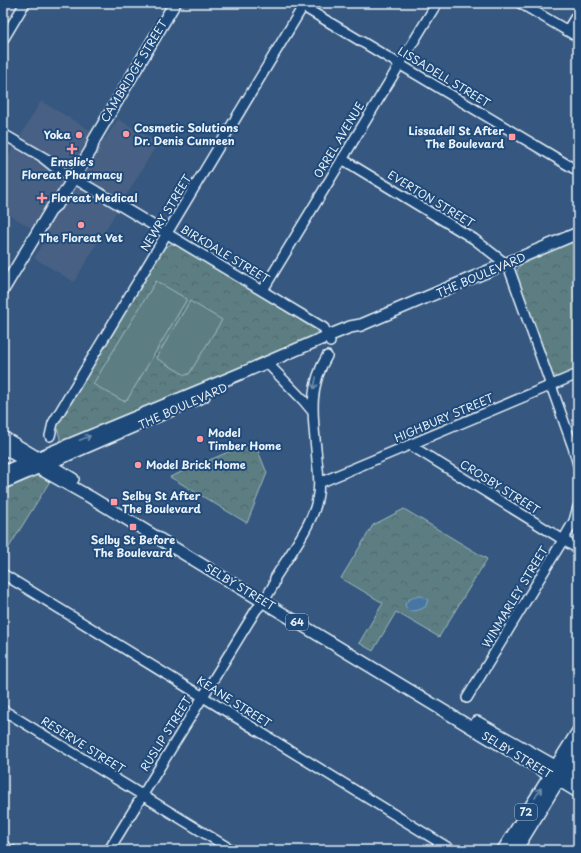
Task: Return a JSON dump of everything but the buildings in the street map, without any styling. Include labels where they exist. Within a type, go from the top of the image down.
[{"type":"main road","name":"CAMBRIDGE STREET","points":[[3,290],[52,208],[54,200],[72,175],[86,147],[94,140],[175,3]]},
{"type":"main road","name":"THE BOULEVARD","points":[[3,483],[42,463],[270,366],[329,339],[350,327],[361,325],[578,233]]},
{"type":"main road","name":"SELBY STREET","points":[[3,437],[96,501],[557,773],[578,792]]},
{"type":"main road","name":"SELBY STREET","points":[[3,448],[27,461],[42,463]]},
{"type":"main road","points":[[3,472],[27,461]]},
{"type":"main road","name":"72","points":[[516,850],[578,731]]},
{"type":"main road","name":"72","points":[[504,850],[557,773],[578,749]]},
{"type":"main road","name":"SELBY STREET","points":[[557,773],[578,779]]},
{"type":"street","points":[[3,40],[25,3]]},
{"type":"street","name":"ORREL AVENUE","points":[[263,290],[437,3]]},
{"type":"street","points":[[520,3],[578,37]]},
{"type":"street","name":"LISSADELL STREET","points":[[302,4],[578,171]]},
{"type":"street","name":"NEWRY STREET","points":[[50,436],[53,423],[168,234],[302,4]]},
{"type":"street","points":[[567,30],[578,12]]},
{"type":"street","name":"BIRKDALE STREET","points":[[3,134],[43,158],[53,166],[90,182],[101,194],[324,328],[329,339]]},
{"type":"street","name":"EVERTON STREET","points":[[342,159],[474,239],[506,264]]},
{"type":"street","points":[[506,264],[510,271],[578,465]]},
{"type":"street","name":"RUSLIP STREET","points":[[109,850],[262,600],[270,582],[275,578],[310,520],[317,501],[319,483],[313,396],[317,376],[327,356]]},
{"type":"street","points":[[270,366],[313,412]]},
{"type":"street","name":"HIGHBURY STREET","points":[[319,483],[578,374]]},
{"type":"street","name":"CROSBY STREET","points":[[410,446],[578,549]]},
{"type":"street","name":"WINMARLEY STREET","points":[[467,698],[563,540],[574,521],[578,507]]},
{"type":"street","name":"KEANE STREET","points":[[3,574],[452,850]]},
{"type":"street","name":"RESERVE STREET","points":[[3,710],[232,850]]},
{"type":"street","points":[[3,845],[11,850]]},
{"type":"shaded area","points":[[41,101],[105,139],[118,119],[158,143],[74,282],[34,258],[46,237],[3,211],[3,165]]},
{"type":"shaded area","points":[[421,596],[428,599],[426,606],[414,611],[409,611],[406,608],[405,605],[408,600]]},
{"type":"green space","points":[[578,239],[578,371],[567,376],[559,377],[550,371],[516,275],[518,269],[523,263]]},
{"type":"green space","points":[[177,243],[316,328],[317,332],[315,338],[61,443],[57,426],[164,248],[171,244]]},
{"type":"green space","points":[[156,281],[187,299],[127,400],[123,401],[93,384]]},
{"type":"green space","points":[[190,301],[222,320],[189,374],[185,375],[156,358]]},
{"type":"green space","points":[[254,441],[267,473],[247,523],[170,477]]},
{"type":"green space","points":[[37,476],[42,476],[50,481],[3,557],[3,490]]},
{"type":"green space","points":[[404,509],[487,559],[439,637],[396,612],[373,651],[359,643],[383,603],[341,578],[373,525]]},
{"type":"place","name":"Cosmetic Solutions Dr. Denis Cunneen","points":[[126,134]]},
{"type":"place","name":"Yoka","points":[[79,135]]},
{"type":"place","name":"Lissadell St After The Boulevard","points":[[512,137]]},
{"type":"place","name":"Emslie's Floreat Pharmacy","points":[[72,149]]},
{"type":"place","name":"Floreat Medical","points":[[42,198]]},
{"type":"place","name":"The Floreat Vet","points":[[81,225]]},
{"type":"place","name":"Model Timber Home","points":[[200,439]]},
{"type":"place","name":"Model Brick Home","points":[[138,465]]},
{"type":"place","name":"Selby St After The Boulevard","points":[[114,502]]},
{"type":"place","name":"Selby St Before The Boulevard","points":[[133,527]]}]
